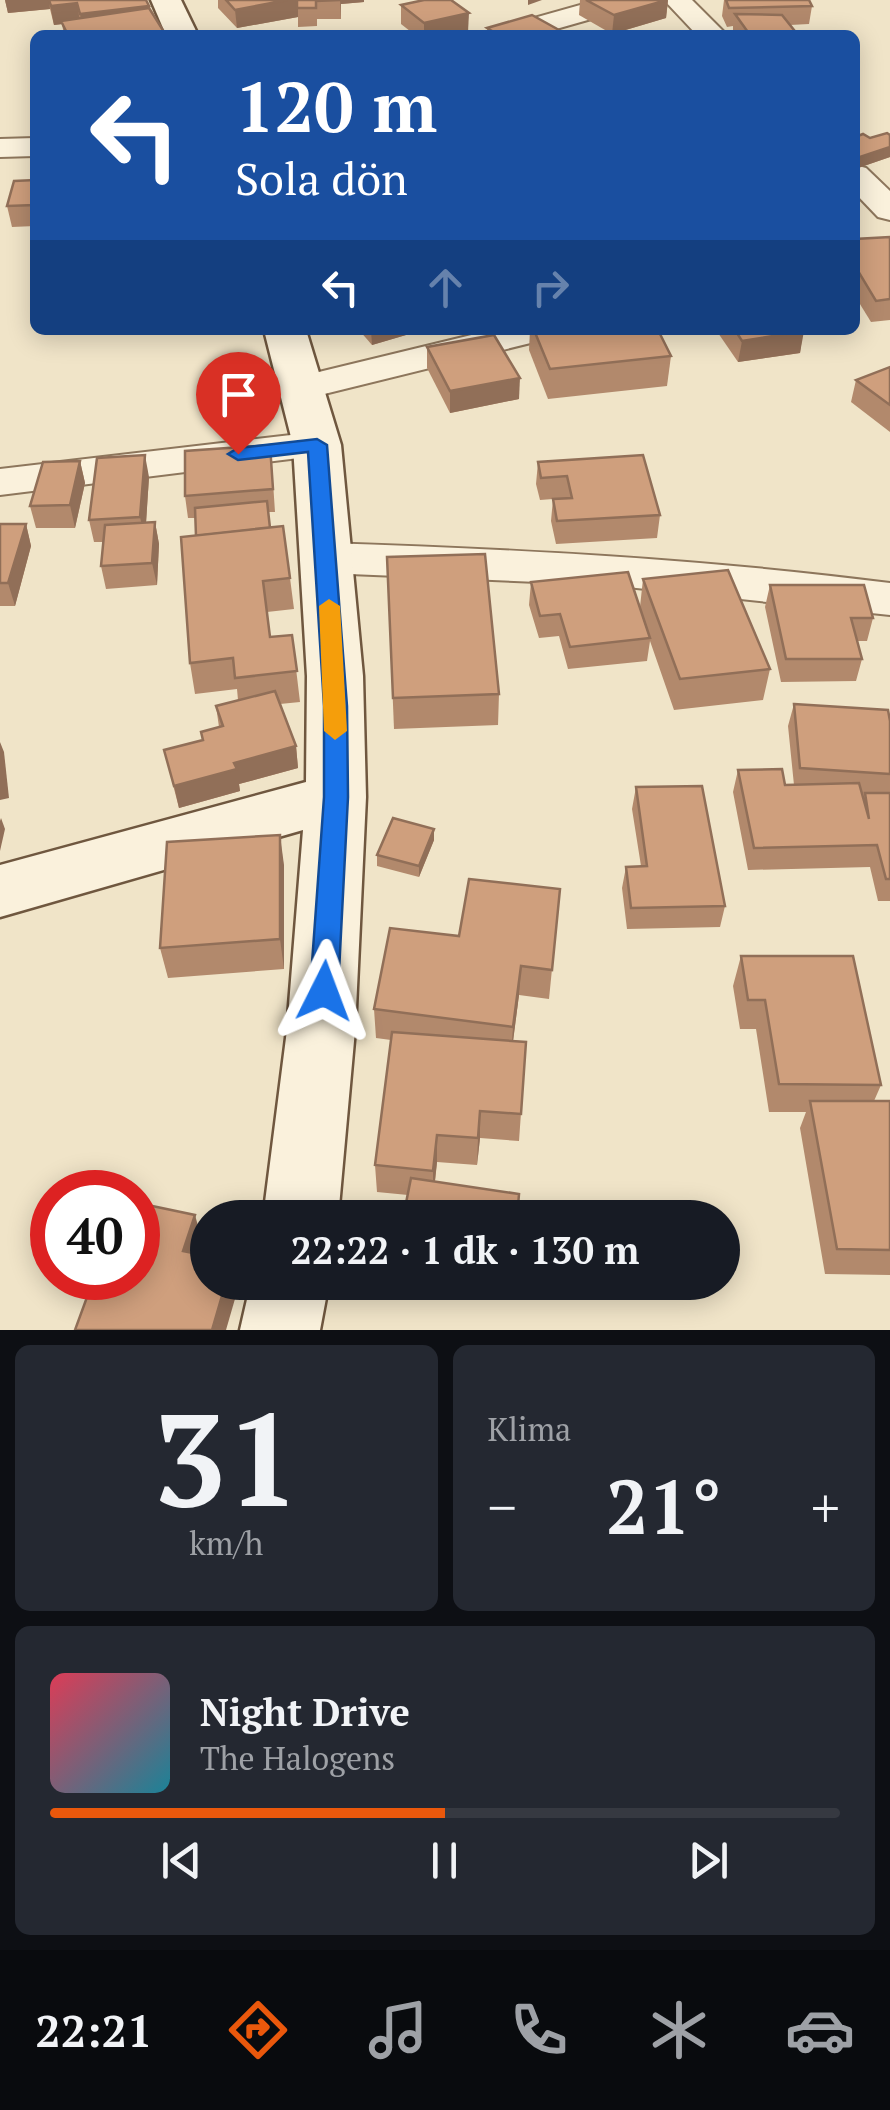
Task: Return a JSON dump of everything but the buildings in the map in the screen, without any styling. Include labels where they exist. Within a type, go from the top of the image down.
[{"type":"street","points":[[166,0],[180,30]]},
{"type":"street","points":[[506,0],[513,14],[535,28]]},
{"type":"street","points":[[526,30],[628,0]]},
{"type":"street","points":[[677,0],[708,30]]},
{"type":"street","points":[[0,148],[30,148]]},
{"type":"street","points":[[860,181],[890,211],[860,227]]},
{"type":"street","points":[[287,335],[317,445],[335,676],[336,797],[321,1030],[302,1200]]},
{"type":"street","points":[[304,388],[518,335]]},
{"type":"street","points":[[0,482],[317,445]]},
{"type":"street","points":[[326,558],[500,563],[774,582],[890,599]]},
{"type":"street","points":[[0,891],[336,797]]},
{"type":"street","points":[[280,1330],[286,1300]]},
{"type":"slow traffic","points":[[329,606],[335,731]]},
{"type":"route","points":[[238,454],[317,445],[335,676],[336,797],[324,991]]}]
